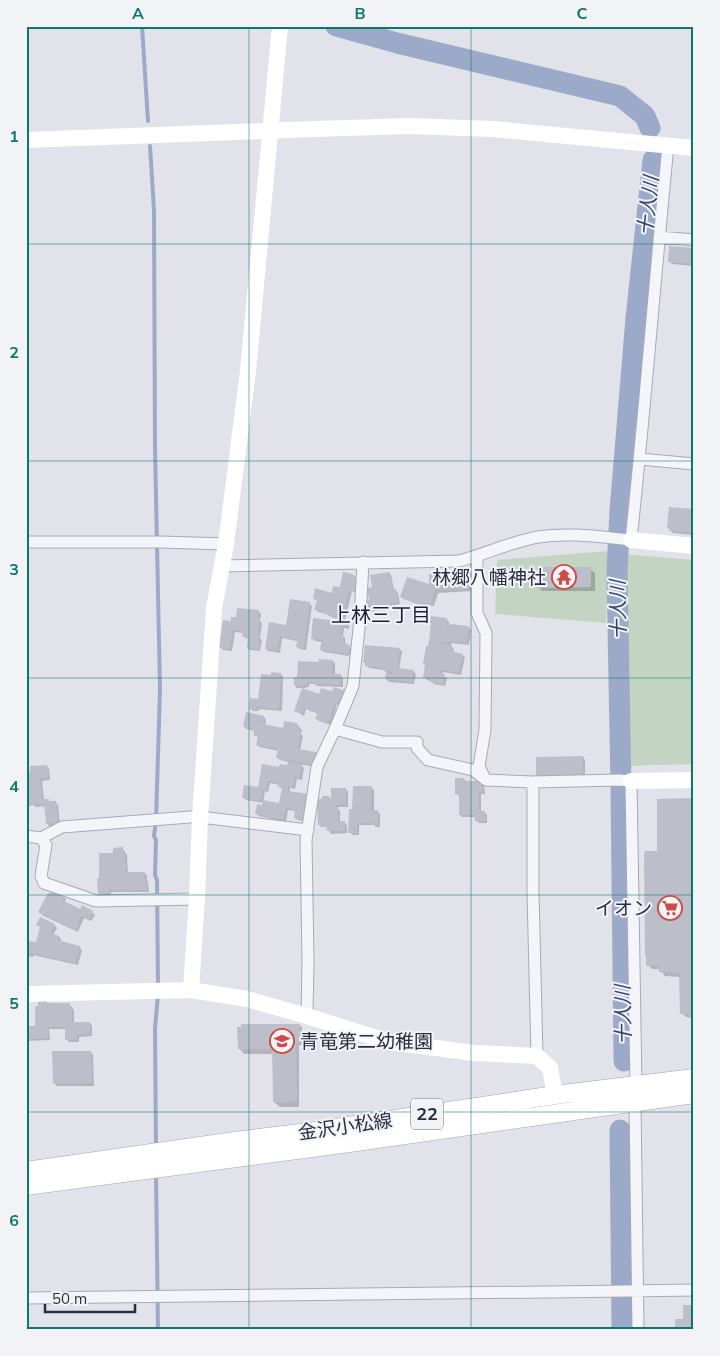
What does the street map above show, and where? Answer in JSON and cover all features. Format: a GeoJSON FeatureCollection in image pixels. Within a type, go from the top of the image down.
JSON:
{"type":"FeatureCollection","features":[{"type":"Feature","properties":{"kind":"main road","name":"金沢小松線"},"geometry":{"type":"LineString","coordinates":[[26,1171],[342,1144],[635,1094],[694,1078]]}},
{"type":"Feature","properties":{"kind":"main road","name":"金沢小松線"},"geometry":{"type":"LineString","coordinates":[[26,1186],[155,1161],[235,1141],[309,1132],[555,1095],[694,1094]]}},
{"type":"Feature","properties":{"kind":"street"},"geometry":{"type":"LineString","coordinates":[[191,990],[214,608],[226,544],[248,372],[280,26]]}},
{"type":"Feature","properties":{"kind":"street"},"geometry":{"type":"LineString","coordinates":[[26,140],[409,126],[493,129],[694,148]]}},
{"type":"Feature","properties":{"kind":"street"},"geometry":{"type":"LineString","coordinates":[[626,539],[640,459],[668,146]]}},
{"type":"Feature","properties":{"kind":"street"},"geometry":{"type":"LineString","coordinates":[[659,236],[694,240]]}},
{"type":"Feature","properties":{"kind":"street"},"geometry":{"type":"LineString","coordinates":[[640,459],[694,464]]}},
{"type":"Feature","properties":{"kind":"street"},"geometry":{"type":"LineString","coordinates":[[222,566],[459,561],[508,544],[538,537],[574,534],[694,546]]}},
{"type":"Feature","properties":{"kind":"street"},"geometry":{"type":"LineString","coordinates":[[26,542],[226,544]]}},
{"type":"Feature","properties":{"kind":"street"},"geometry":{"type":"LineString","coordinates":[[476,556],[478,613],[486,633],[485,730],[480,766],[486,780]]}},
{"type":"Feature","properties":{"kind":"street"},"geometry":{"type":"LineString","coordinates":[[307,1016],[306,840],[316,767],[353,686],[360,619],[363,562]]}},
{"type":"Feature","properties":{"kind":"street"},"geometry":{"type":"LineString","coordinates":[[335,729],[382,742],[417,742],[417,748],[428,760],[473,770],[486,780],[532,782],[694,780]]}},
{"type":"Feature","properties":{"kind":"street"},"geometry":{"type":"LineString","coordinates":[[627,781],[635,1094],[633,1291],[638,1330]]}},
{"type":"Feature","properties":{"kind":"street"},"geometry":{"type":"LineString","coordinates":[[532,782],[537,1056]]}},
{"type":"Feature","properties":{"kind":"street"},"geometry":{"type":"LineString","coordinates":[[26,836],[41,838],[62,827],[200,817],[308,830]]}},
{"type":"Feature","properties":{"kind":"street"},"geometry":{"type":"LineString","coordinates":[[41,838],[46,845],[41,876],[44,883],[96,901],[197,899]]}},
{"type":"Feature","properties":{"kind":"street"},"geometry":{"type":"LineString","coordinates":[[26,994],[191,990],[248,999],[389,1042],[475,1053],[537,1056],[550,1068],[555,1095]]}},
{"type":"Feature","properties":{"kind":"street"},"geometry":{"type":"LineString","coordinates":[[26,1298],[694,1290]]}},
{"type":"Feature","properties":{"kind":"green space"},"geometry":{"type":"Polygon","coordinates":[[[609,551],[606,623],[495,614],[497,560],[609,551]]]}},
{"type":"Feature","properties":{"kind":"green space"},"geometry":{"type":"Polygon","coordinates":[[[624,554],[694,560],[694,764],[626,766],[624,554]]]}},
{"type":"Feature","properties":{"kind":"building"},"geometry":{"type":"Polygon","coordinates":[[[669,246],[694,248],[694,264],[668,262],[669,246]]]}},
{"type":"Feature","properties":{"kind":"building"},"geometry":{"type":"Polygon","coordinates":[[[669,507],[694,509],[694,533],[669,531],[670,529],[667,528],[669,507]]]}},
{"type":"Feature","properties":{"kind":"building","name":"林郷八幡神社"},"geometry":{"type":"Polygon","coordinates":[[[537,567],[591,567],[591,587],[536,588],[537,567]]]}},
{"type":"Feature","properties":{"kind":"building"},"geometry":{"type":"Polygon","coordinates":[[[343,572],[353,574],[356,581],[355,591],[349,590],[343,618],[330,616],[322,613],[322,611],[314,610],[317,600],[313,599],[315,588],[332,593],[333,586],[340,587],[343,572]]]}},
{"type":"Feature","properties":{"kind":"building"},"geometry":{"type":"Polygon","coordinates":[[[389,572],[393,589],[396,589],[398,602],[389,604],[389,606],[367,610],[366,601],[369,600],[367,588],[372,587],[370,575],[389,572]]]}},
{"type":"Feature","properties":{"kind":"building"},"geometry":{"type":"Polygon","coordinates":[[[429,574],[456,576],[456,579],[469,578],[469,589],[435,590],[431,604],[418,604],[400,597],[407,577],[429,584],[429,574]]]}},
{"type":"Feature","properties":{"kind":"building"},"geometry":{"type":"Polygon","coordinates":[[[290,599],[310,602],[304,648],[296,647],[296,639],[280,637],[277,651],[265,649],[269,622],[286,625],[290,599]]]}},
{"type":"Feature","properties":{"kind":"building"},"geometry":{"type":"Polygon","coordinates":[[[237,608],[259,610],[258,636],[260,636],[258,650],[247,648],[248,637],[242,636],[243,631],[233,630],[230,649],[219,648],[223,620],[231,621],[231,617],[236,617],[237,608]]]}},
{"type":"Feature","properties":{"kind":"building"},"geometry":{"type":"Polygon","coordinates":[[[431,616],[447,618],[446,626],[450,626],[450,624],[469,626],[467,643],[429,641],[431,616]]]}},
{"type":"Feature","properties":{"kind":"building"},"geometry":{"type":"Polygon","coordinates":[[[313,618],[347,622],[347,627],[342,626],[341,634],[343,634],[343,643],[350,645],[347,654],[320,650],[323,640],[311,639],[313,618]]]}},
{"type":"Feature","properties":{"kind":"building"},"geometry":{"type":"Polygon","coordinates":[[[429,641],[452,645],[451,651],[463,654],[459,673],[441,670],[440,673],[445,674],[443,684],[430,682],[430,679],[423,678],[425,665],[423,664],[426,646],[428,646],[429,641]]]}},
{"type":"Feature","properties":{"kind":"building"},"geometry":{"type":"Polygon","coordinates":[[[365,645],[400,648],[397,668],[414,670],[412,682],[385,679],[386,673],[392,674],[392,672],[382,670],[383,668],[365,666],[365,663],[363,663],[365,645]]]}},
{"type":"Feature","properties":{"kind":"building"},"geometry":{"type":"Polygon","coordinates":[[[319,659],[333,660],[332,674],[341,674],[340,685],[307,682],[304,686],[294,686],[294,677],[297,677],[298,661],[319,662],[319,659]]]}},
{"type":"Feature","properties":{"kind":"building"},"geometry":{"type":"Polygon","coordinates":[[[271,672],[281,673],[279,709],[257,707],[257,710],[249,709],[250,698],[258,699],[261,674],[271,675],[271,672]]]}},
{"type":"Feature","properties":{"kind":"building"},"geometry":{"type":"Polygon","coordinates":[[[334,687],[348,690],[343,702],[339,700],[338,704],[335,703],[328,723],[315,719],[318,713],[304,708],[301,714],[294,711],[302,688],[319,694],[321,688],[332,691],[334,687]]]}},
{"type":"Feature","properties":{"kind":"building"},"geometry":{"type":"Polygon","coordinates":[[[246,712],[264,716],[263,724],[283,728],[284,721],[297,723],[301,733],[298,749],[316,752],[314,765],[276,758],[278,749],[256,745],[258,736],[254,736],[253,729],[243,727],[246,712]]]}},
{"type":"Feature","properties":{"kind":"building"},"geometry":{"type":"Polygon","coordinates":[[[583,756],[583,776],[536,776],[536,757],[583,756]]]}},
{"type":"Feature","properties":{"kind":"building"},"geometry":{"type":"Polygon","coordinates":[[[288,762],[302,764],[299,778],[295,777],[293,787],[288,786],[288,791],[309,794],[304,820],[294,818],[295,810],[286,808],[283,820],[255,814],[257,804],[262,805],[263,800],[279,803],[282,788],[278,787],[279,783],[268,781],[266,790],[263,789],[261,801],[242,798],[244,785],[258,787],[262,764],[279,767],[280,764],[287,765],[288,762]]]}},
{"type":"Feature","properties":{"kind":"building"},"geometry":{"type":"Polygon","coordinates":[[[47,765],[48,778],[40,778],[42,799],[56,801],[58,823],[46,824],[44,804],[26,804],[26,773],[30,772],[30,766],[47,765]]]}},
{"type":"Feature","properties":{"kind":"building"},"geometry":{"type":"Polygon","coordinates":[[[455,778],[464,778],[464,781],[482,781],[483,792],[479,792],[479,811],[485,811],[485,821],[475,821],[475,815],[459,815],[459,794],[455,794],[455,778]]]}},
{"type":"Feature","properties":{"kind":"building"},"geometry":{"type":"Polygon","coordinates":[[[353,786],[372,786],[371,810],[378,810],[378,825],[372,825],[373,823],[371,822],[357,823],[357,833],[348,833],[349,809],[352,809],[353,786]]]}},
{"type":"Feature","properties":{"kind":"building"},"geometry":{"type":"Polygon","coordinates":[[[331,788],[346,788],[346,805],[336,805],[338,807],[338,821],[345,821],[345,831],[327,831],[327,827],[320,827],[318,825],[317,799],[322,799],[322,796],[329,796],[329,799],[331,799],[331,788]]]}},
{"type":"Feature","properties":{"kind":"building","name":"イオン"},"geometry":{"type":"Polygon","coordinates":[[[694,798],[694,1015],[680,1014],[679,973],[659,972],[658,965],[646,966],[644,854],[645,851],[657,851],[657,799],[694,798]]]}},
{"type":"Feature","properties":{"kind":"building"},"geometry":{"type":"Polygon","coordinates":[[[123,847],[123,851],[125,851],[126,872],[145,872],[147,890],[124,891],[124,889],[121,889],[121,891],[109,890],[109,893],[98,894],[99,853],[113,853],[113,848],[123,847]]]}},
{"type":"Feature","properties":{"kind":"building"},"geometry":{"type":"Polygon","coordinates":[[[52,889],[64,896],[62,900],[80,909],[82,905],[93,911],[89,920],[81,916],[76,930],[38,912],[52,889]]]}},
{"type":"Feature","properties":{"kind":"building"},"geometry":{"type":"Polygon","coordinates":[[[40,917],[55,924],[51,933],[59,936],[58,940],[80,946],[75,963],[31,953],[31,955],[26,954],[26,941],[36,942],[40,927],[36,925],[40,917]]]}},
{"type":"Feature","properties":{"kind":"building"},"geometry":{"type":"Polygon","coordinates":[[[38,1001],[70,1003],[70,1006],[72,1006],[72,1022],[90,1022],[90,1034],[77,1035],[77,1040],[65,1040],[65,1027],[47,1027],[48,1038],[26,1039],[26,1026],[35,1026],[35,1006],[38,1006],[38,1001]]]}},
{"type":"Feature","properties":{"kind":"building"},"geometry":{"type":"Polygon","coordinates":[[[241,1024],[300,1024],[300,1043],[296,1043],[297,1100],[294,1100],[294,1102],[273,1102],[272,1049],[238,1049],[237,1027],[241,1027],[241,1024]]]}},
{"type":"Feature","properties":{"kind":"building"},"geometry":{"type":"Polygon","coordinates":[[[52,1051],[91,1051],[92,1083],[53,1084],[52,1051]]]}},
{"type":"Feature","properties":{"kind":"building"},"geometry":{"type":"Polygon","coordinates":[[[683,1305],[694,1305],[694,1330],[675,1330],[675,1319],[683,1319],[683,1305]]]}},
{"type":"Feature","properties":{"kind":"waterway"},"geometry":{"type":"LineString","coordinates":[[142,26],[148,121]]}},
{"type":"Feature","properties":{"kind":"waterway","name":"十人川"},"geometry":{"type":"LineString","coordinates":[[336,26],[397,43],[620,96],[645,116],[650,128]]}},
{"type":"Feature","properties":{"kind":"waterway"},"geometry":{"type":"LineString","coordinates":[[150,146],[154,210],[155,448],[160,689],[154,836],[156,840],[158,988]]}},
{"type":"Feature","properties":{"kind":"waterway","name":"十人川"},"geometry":{"type":"LineString","coordinates":[[624,1061],[617,572],[620,511],[636,318],[653,160]]}},
{"type":"Feature","properties":{"kind":"waterway"},"geometry":{"type":"LineString","coordinates":[[156,1148],[155,1028],[158,995]]}},
{"type":"Feature","properties":{"kind":"waterway","name":"十人川"},"geometry":{"type":"LineString","coordinates":[[620,1130],[622,1330]]}},
{"type":"Feature","properties":{"kind":"waterway"},"geometry":{"type":"LineString","coordinates":[[156,1175],[158,1330]]}},
{"type":"Feature","properties":{"kind":"place","name":"林郷八幡神社"},"geometry":{"type":"Point","coordinates":[564,577]}},
{"type":"Feature","properties":{"kind":"place","name":"イオン"},"geometry":{"type":"Point","coordinates":[670,908]}},
{"type":"Feature","properties":{"kind":"place","name":"青竜第二幼稚園"},"geometry":{"type":"Point","coordinates":[282,1041]}},
{"type":"Feature","properties":{"kind":"district","name":"上林三丁目"},"geometry":{"type":"Point","coordinates":[381,615]}}]}
